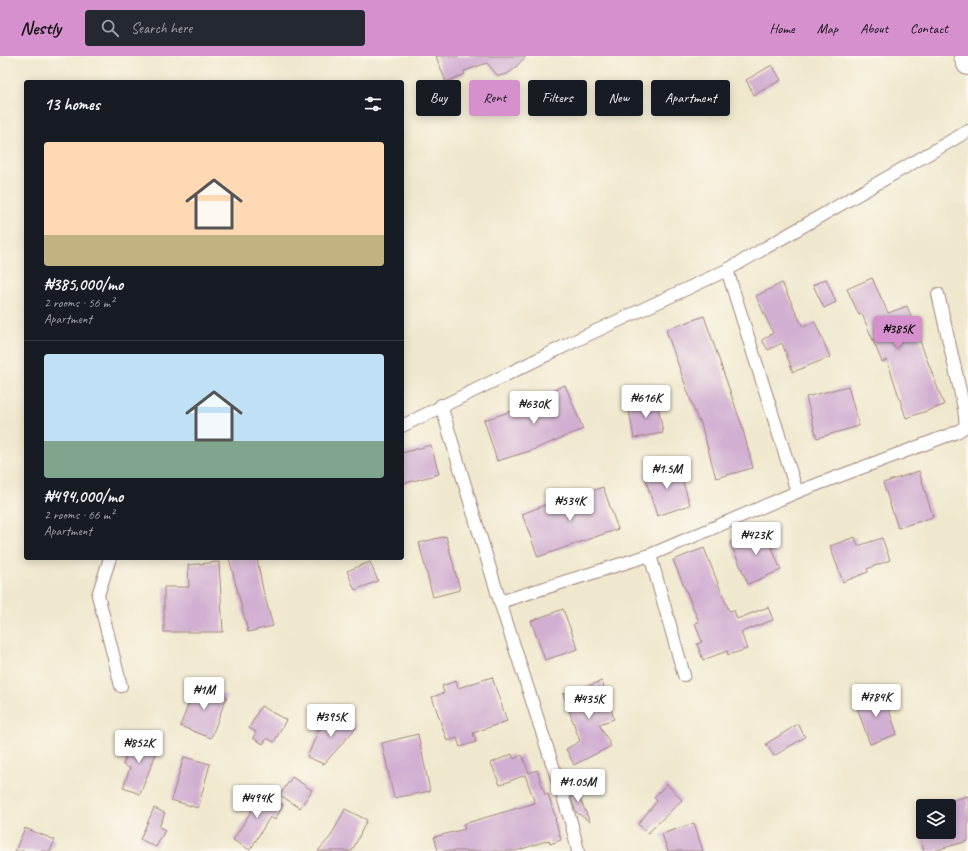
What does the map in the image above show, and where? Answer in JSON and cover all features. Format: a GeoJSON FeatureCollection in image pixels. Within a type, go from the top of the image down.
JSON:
{"type":"FeatureCollection","features":[{"type":"Feature","properties":{"kind":"highway"},"geometry":{"type":"LineString","coordinates":[[965,56],[968,64]]}},
{"type":"Feature","properties":{"kind":"street"},"geometry":{"type":"LineString","coordinates":[[404,425],[441,405],[727,270],[968,132]]}},
{"type":"Feature","properties":{"kind":"street"},"geometry":{"type":"LineString","coordinates":[[727,270],[797,492]]}},
{"type":"Feature","properties":{"kind":"street"},"geometry":{"type":"LineString","coordinates":[[500,602],[650,555],[797,492],[957,432],[966,426],[964,408],[938,294]]}},
{"type":"Feature","properties":{"kind":"street"},"geometry":{"type":"LineString","coordinates":[[441,405],[500,602],[571,822],[578,851]]}},
{"type":"Feature","properties":{"kind":"street"},"geometry":{"type":"LineString","coordinates":[[650,555],[684,675]]}},
{"type":"Feature","properties":{"kind":"street"},"geometry":{"type":"LineString","coordinates":[[109,560],[98,595],[121,686]]}},
{"type":"Feature","properties":{"kind":"building"},"geometry":{"type":"Polygon","coordinates":[[[436,56],[526,56],[513,70],[507,74],[498,76],[487,63],[464,71],[465,74],[451,80],[445,80],[436,56]]]}},
{"type":"Feature","properties":{"kind":"building"},"geometry":{"type":"Polygon","coordinates":[[[772,65],[781,80],[754,95],[746,80],[772,65]]]}},
{"type":"Feature","properties":{"kind":"building"},"geometry":{"type":"Polygon","coordinates":[[[872,278],[888,313],[907,306],[944,405],[906,418],[887,360],[882,362],[862,314],[859,315],[847,289],[872,278]]]}},
{"type":"Feature","properties":{"kind":"building"},"geometry":{"type":"Polygon","coordinates":[[[826,279],[836,302],[824,308],[813,285],[826,279]]]}},
{"type":"Feature","properties":{"kind":"building"},"geometry":{"type":"Polygon","coordinates":[[[782,283],[803,327],[815,322],[830,357],[793,372],[782,343],[768,350],[762,340],[773,333],[756,296],[782,283]]]}},
{"type":"Feature","properties":{"kind":"building"},"geometry":{"type":"Polygon","coordinates":[[[704,316],[742,426],[753,468],[716,478],[700,420],[698,421],[666,330],[704,316]]]}},
{"type":"Feature","properties":{"kind":"building"},"geometry":{"type":"Polygon","coordinates":[[[565,385],[583,429],[530,451],[497,461],[484,420],[534,404],[532,399],[565,385]]]}},
{"type":"Feature","properties":{"kind":"building"},"geometry":{"type":"Polygon","coordinates":[[[848,386],[859,426],[817,438],[806,397],[848,386]]]}},
{"type":"Feature","properties":{"kind":"building"},"geometry":{"type":"Polygon","coordinates":[[[657,400],[663,433],[634,438],[628,405],[657,400]]]}},
{"type":"Feature","properties":{"kind":"building"},"geometry":{"type":"Polygon","coordinates":[[[431,445],[439,474],[404,483],[404,452],[431,445]]]}},
{"type":"Feature","properties":{"kind":"building"},"geometry":{"type":"Polygon","coordinates":[[[677,463],[690,505],[657,516],[644,474],[677,463]]]}},
{"type":"Feature","properties":{"kind":"building"},"geometry":{"type":"Polygon","coordinates":[[[919,471],[933,517],[898,528],[883,483],[919,471]]]}},
{"type":"Feature","properties":{"kind":"building"},"geometry":{"type":"Polygon","coordinates":[[[603,487],[618,529],[538,557],[522,514],[553,502],[554,505],[603,487]]]}},
{"type":"Feature","properties":{"kind":"building"},"geometry":{"type":"Polygon","coordinates":[[[764,528],[781,570],[748,584],[730,542],[764,528]]]}},
{"type":"Feature","properties":{"kind":"building"},"geometry":{"type":"Polygon","coordinates":[[[446,536],[460,590],[433,597],[419,543],[446,536]]]}},
{"type":"Feature","properties":{"kind":"building"},"geometry":{"type":"Polygon","coordinates":[[[855,537],[858,546],[882,538],[890,560],[867,569],[868,572],[843,582],[830,546],[855,537]]]}},
{"type":"Feature","properties":{"kind":"building"},"geometry":{"type":"Polygon","coordinates":[[[704,548],[729,611],[734,610],[737,619],[768,607],[773,620],[741,632],[747,649],[728,655],[727,651],[703,660],[697,644],[702,642],[695,623],[699,622],[673,560],[704,548]]]}},
{"type":"Feature","properties":{"kind":"building"},"geometry":{"type":"Polygon","coordinates":[[[230,560],[257,560],[263,590],[273,626],[248,632],[230,560]]]}},
{"type":"Feature","properties":{"kind":"building"},"geometry":{"type":"Polygon","coordinates":[[[219,562],[223,632],[164,632],[164,587],[189,587],[188,565],[219,562]]]}},
{"type":"Feature","properties":{"kind":"building"},"geometry":{"type":"Polygon","coordinates":[[[370,562],[378,581],[355,590],[347,571],[370,562]]]}},
{"type":"Feature","properties":{"kind":"building"},"geometry":{"type":"Polygon","coordinates":[[[563,609],[578,649],[545,660],[531,621],[563,609]]]}},
{"type":"Feature","properties":{"kind":"building"},"geometry":{"type":"Polygon","coordinates":[[[492,677],[507,721],[473,733],[476,742],[460,747],[457,738],[447,741],[432,697],[444,693],[442,686],[456,681],[458,688],[492,677]]]}},
{"type":"Feature","properties":{"kind":"building"},"geometry":{"type":"Polygon","coordinates":[[[602,681],[614,719],[599,724],[611,746],[574,765],[566,749],[580,741],[563,694],[602,681]]]}},
{"type":"Feature","properties":{"kind":"building"},"geometry":{"type":"Polygon","coordinates":[[[196,685],[227,696],[211,738],[180,726],[196,685]]]}},
{"type":"Feature","properties":{"kind":"building"},"geometry":{"type":"Polygon","coordinates":[[[883,692],[897,734],[870,744],[855,702],[883,692]]]}},
{"type":"Feature","properties":{"kind":"building"},"geometry":{"type":"Polygon","coordinates":[[[261,706],[286,720],[274,742],[267,738],[263,744],[253,738],[256,732],[249,728],[261,706]]]}},
{"type":"Feature","properties":{"kind":"building"},"geometry":{"type":"Polygon","coordinates":[[[339,710],[355,725],[355,729],[324,764],[307,757],[317,734],[317,730],[320,730],[339,710]]]}},
{"type":"Feature","properties":{"kind":"building"},"geometry":{"type":"Polygon","coordinates":[[[798,724],[805,737],[774,756],[766,744],[798,724]]]}},
{"type":"Feature","properties":{"kind":"building"},"geometry":{"type":"Polygon","coordinates":[[[418,734],[430,791],[394,798],[382,743],[418,734]]]}},
{"type":"Feature","properties":{"kind":"building"},"geometry":{"type":"Polygon","coordinates":[[[133,737],[159,746],[140,794],[123,788],[130,768],[123,765],[133,737]]]}},
{"type":"Feature","properties":{"kind":"building"},"geometry":{"type":"Polygon","coordinates":[[[512,754],[514,759],[522,755],[529,773],[537,770],[545,795],[548,794],[561,840],[550,844],[549,840],[516,851],[438,851],[434,837],[465,829],[463,824],[535,803],[525,775],[500,785],[491,763],[512,754]]]}},
{"type":"Feature","properties":{"kind":"building"},"geometry":{"type":"Polygon","coordinates":[[[184,757],[210,764],[198,808],[171,800],[184,757]]]}},
{"type":"Feature","properties":{"kind":"building"},"geometry":{"type":"Polygon","coordinates":[[[292,777],[312,790],[300,808],[280,795],[292,777]]]}},
{"type":"Feature","properties":{"kind":"building"},"geometry":{"type":"Polygon","coordinates":[[[667,784],[682,800],[648,833],[638,824],[657,801],[654,797],[667,784]]]}},
{"type":"Feature","properties":{"kind":"building"},"geometry":{"type":"Polygon","coordinates":[[[574,785],[590,822],[576,812],[568,787],[574,785]]]}},
{"type":"Feature","properties":{"kind":"building"},"geometry":{"type":"Polygon","coordinates":[[[255,790],[283,805],[275,820],[270,817],[250,850],[233,840],[253,808],[247,805],[255,790]]]}},
{"type":"Feature","properties":{"kind":"building"},"geometry":{"type":"Polygon","coordinates":[[[968,796],[968,841],[933,851],[924,851],[920,839],[956,839],[956,799],[968,796]]]}},
{"type":"Feature","properties":{"kind":"building"},"geometry":{"type":"Polygon","coordinates":[[[154,808],[165,813],[159,827],[165,830],[156,847],[140,839],[154,808]]]}},
{"type":"Feature","properties":{"kind":"building"},"geometry":{"type":"Polygon","coordinates":[[[345,809],[367,820],[352,851],[318,851],[331,836],[345,809]]]}},
{"type":"Feature","properties":{"kind":"building"},"geometry":{"type":"Polygon","coordinates":[[[694,823],[703,851],[668,851],[662,834],[694,823]]]}},
{"type":"Feature","properties":{"kind":"building"},"geometry":{"type":"Polygon","coordinates":[[[25,828],[55,840],[50,851],[15,851],[25,828]]]}}]}
